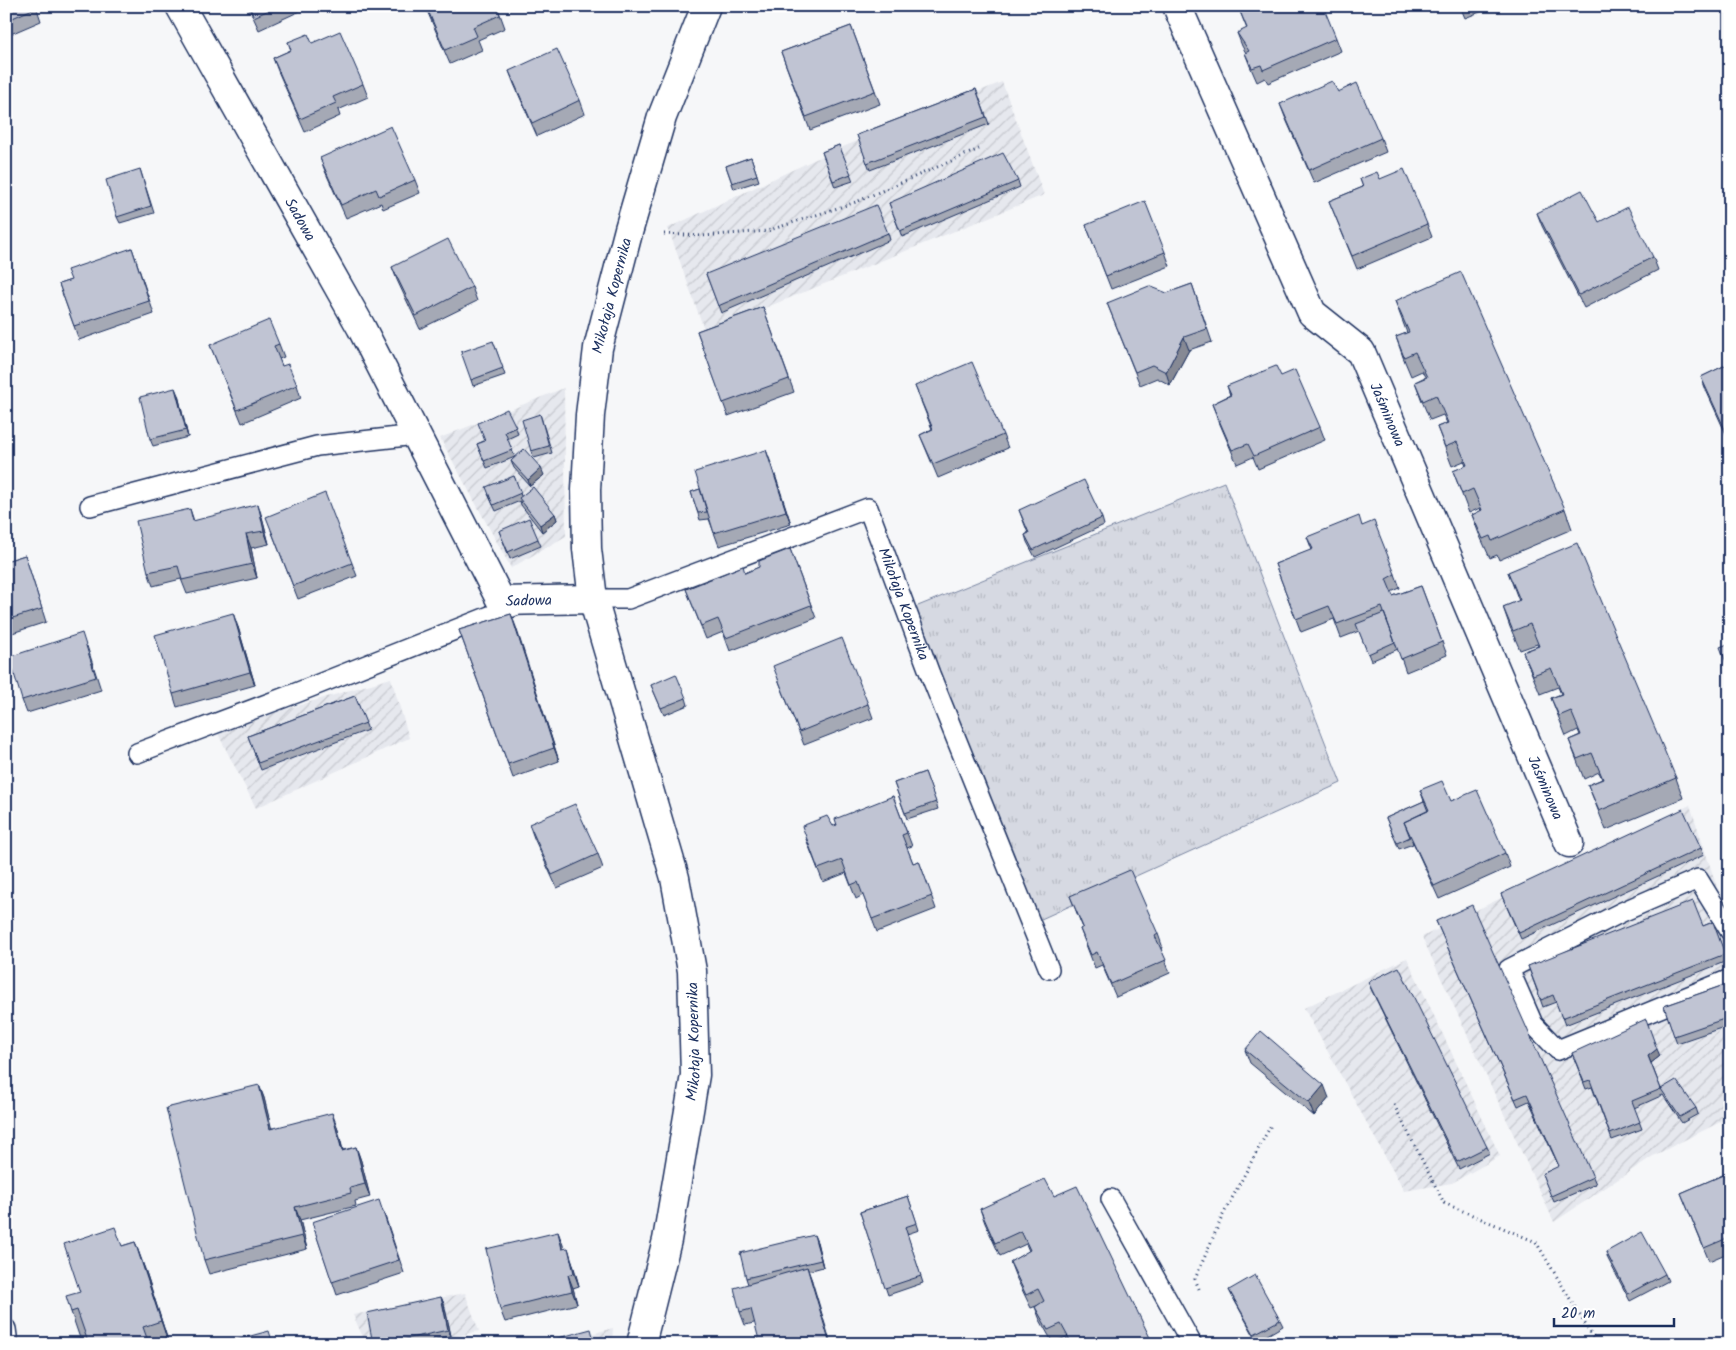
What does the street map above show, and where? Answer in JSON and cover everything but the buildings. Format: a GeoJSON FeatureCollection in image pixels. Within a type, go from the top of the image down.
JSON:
{"type":"FeatureCollection","features":[{"type":"Feature","properties":{"kind":"street","name":"Sadowa"},"geometry":{"type":"LineString","coordinates":[[180,6],[360,327],[501,601],[593,599]]}},
{"type":"Feature","properties":{"kind":"street","name":"Mikołaja Kopernika"},"geometry":{"type":"LineString","coordinates":[[641,1344],[667,1240],[695,1075],[692,971],[675,878],[593,599],[587,549],[586,490],[590,415],[598,348],[629,229],[662,117],[706,6]]}},
{"type":"Feature","properties":{"kind":"street","name":"Jaśminowa"},"geometry":{"type":"LineString","coordinates":[[1177,6],[1312,313],[1361,352],[1569,844]]}},
{"type":"Feature","properties":{"kind":"lane"},"geometry":{"type":"LineString","coordinates":[[90,506],[317,446],[416,435]]}},
{"type":"Feature","properties":{"kind":"lane","name":"Mikołaja Kopernika"},"geometry":{"type":"LineString","coordinates":[[593,599],[628,599],[868,508],[930,674],[1049,968]]}},
{"type":"Feature","properties":{"kind":"lane"},"geometry":{"type":"LineString","coordinates":[[137,753],[296,693],[528,600]]}},
{"type":"Feature","properties":{"kind":"lane"},"geometry":{"type":"LineString","coordinates":[[1730,931],[1698,879],[1622,912],[1509,968],[1532,1024],[1558,1050],[1730,979]]}},
{"type":"Feature","properties":{"kind":"lane"},"geometry":{"type":"LineString","coordinates":[[1111,1199],[1192,1344]]}},
{"type":"Feature","properties":{"kind":"lane"},"geometry":{"type":"LineString","coordinates":[[6,1329],[8,1344]]}},
{"type":"Feature","properties":{"kind":"path"},"geometry":{"type":"LineString","coordinates":[[629,229],[702,236],[768,231],[856,202],[979,149]]}},
{"type":"Feature","properties":{"kind":"path"},"geometry":{"type":"LineString","coordinates":[[1394,1105],[1444,1203],[1536,1242],[1597,1344]]}},
{"type":"Feature","properties":{"kind":"path"},"geometry":{"type":"LineString","coordinates":[[1202,1295],[1195,1279],[1222,1217],[1270,1125]]}},
{"type":"Feature","properties":{"kind":"shaded area"},"geometry":{"type":"Polygon","coordinates":[[[1002,82],[1044,195],[705,332],[668,228],[833,151],[1002,82]]]}},
{"type":"Feature","properties":{"kind":"shaded area"},"geometry":{"type":"Polygon","coordinates":[[[564,388],[566,536],[511,568],[440,438],[564,388]]]}},
{"type":"Feature","properties":{"kind":"shaded area"},"geometry":{"type":"Polygon","coordinates":[[[391,678],[409,738],[256,808],[216,730],[391,678]]]}},
{"type":"Feature","properties":{"kind":"shaded area"},"geometry":{"type":"Polygon","coordinates":[[[1690,805],[1730,927],[1730,1117],[1653,1156],[1554,1222],[1422,937],[1690,805]]]}},
{"type":"Feature","properties":{"kind":"shaded area"},"geometry":{"type":"Polygon","coordinates":[[[1407,958],[1500,1156],[1452,1183],[1404,1191],[1304,1008],[1407,958]]]}},
{"type":"Feature","properties":{"kind":"shaded area"},"geometry":{"type":"Polygon","coordinates":[[[465,1293],[479,1331],[423,1344],[366,1344],[353,1315],[465,1293]]]}},
{"type":"Feature","properties":{"kind":"shaded area"},"geometry":{"type":"Polygon","coordinates":[[[613,1328],[612,1344],[555,1344],[613,1328]]]}},
{"type":"Feature","properties":{"kind":"green space"},"geometry":{"type":"Polygon","coordinates":[[[1224,482],[1341,783],[1039,920],[913,608],[1224,482]]]}}]}
